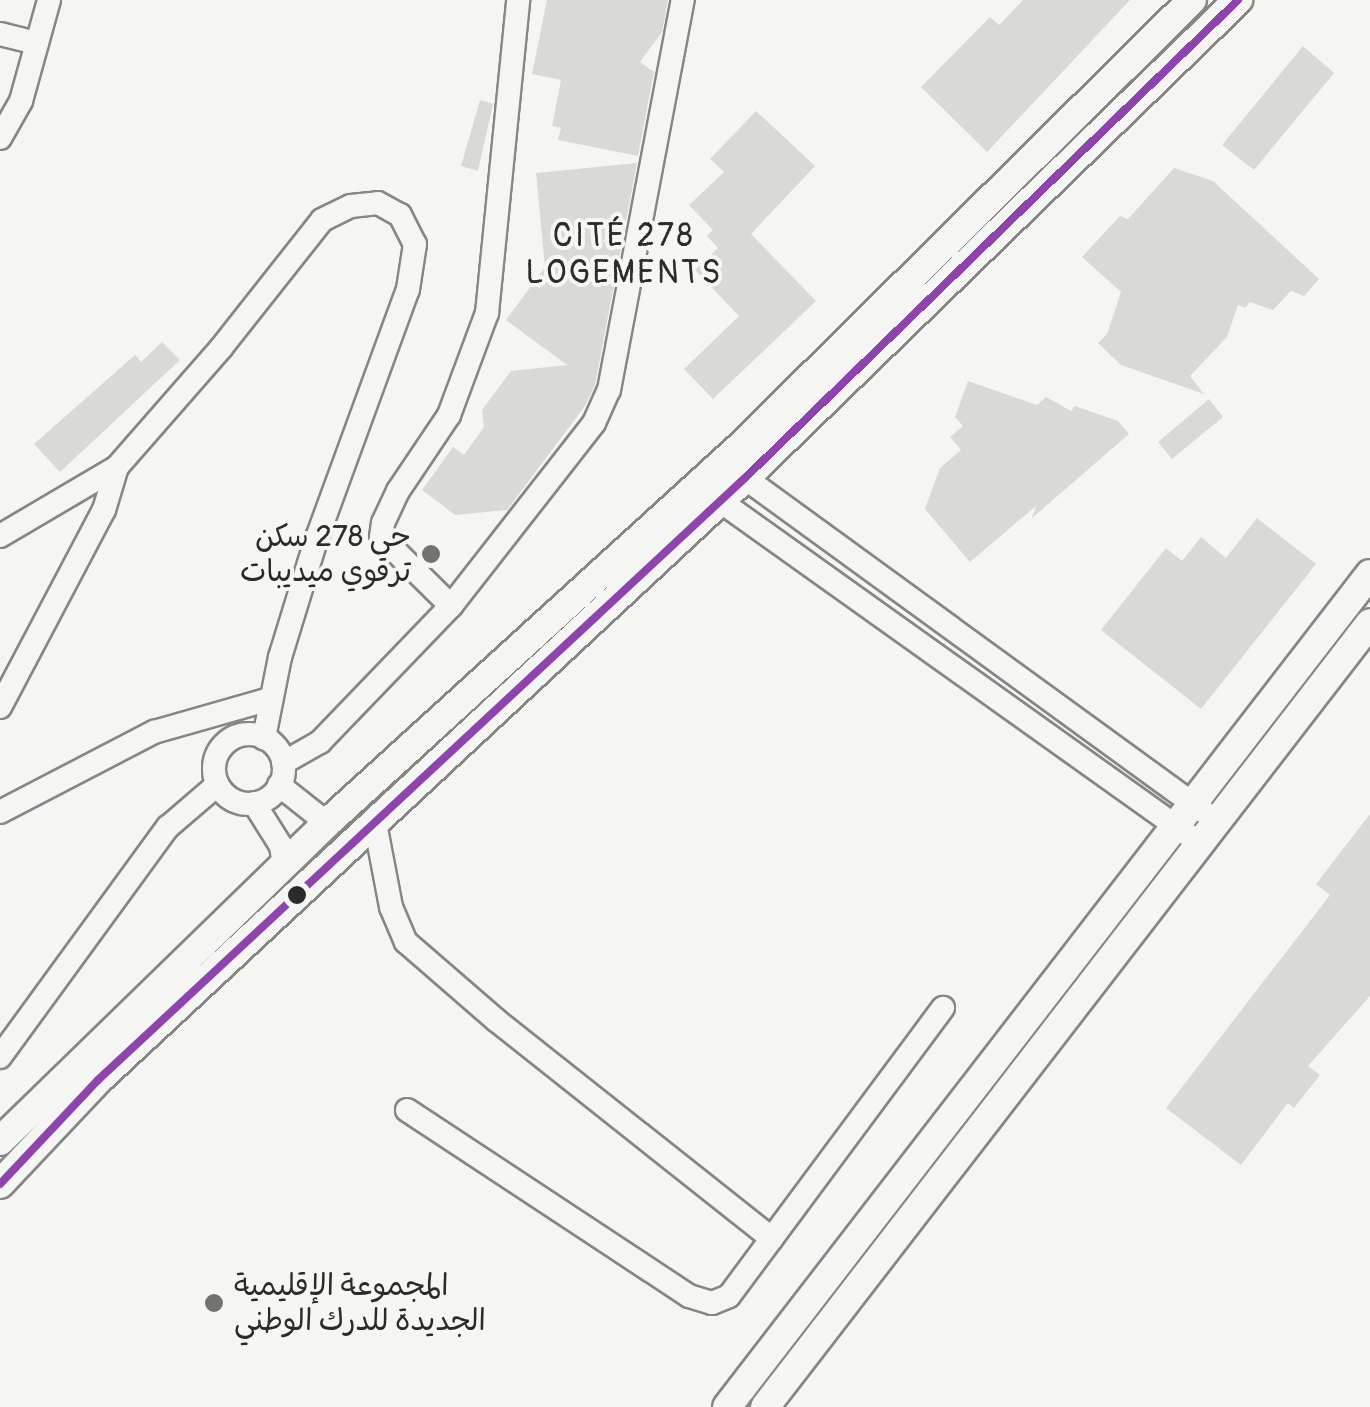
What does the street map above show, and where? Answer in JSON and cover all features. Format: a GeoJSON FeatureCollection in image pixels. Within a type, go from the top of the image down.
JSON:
{"type":"FeatureCollection","features":[{"type":"Feature","properties":{"kind":"main road"},"geometry":{"type":"LineString","coordinates":[[0,1141],[327,823],[742,446],[1192,0]]}},
{"type":"Feature","properties":{"kind":"main road"},"geometry":{"type":"LineString","coordinates":[[0,1184],[98,1080],[745,478],[1238,0]]}},
{"type":"Feature","properties":{"kind":"main road"},"geometry":{"type":"LineString","coordinates":[[771,1404],[1195,823],[1370,574]]}},
{"type":"Feature","properties":{"kind":"main road"},"geometry":{"type":"LineString","coordinates":[[727,1407],[837,1260],[1195,823],[1370,623]]}},
{"type":"Feature","properties":{"kind":"main road"},"geometry":{"type":"LineString","coordinates":[[837,1260],[862,1280]]}},
{"type":"Feature","properties":{"kind":"street"},"geometry":{"type":"LineString","coordinates":[[0,138],[20,101],[49,0]]}},
{"type":"Feature","properties":{"kind":"street"},"geometry":{"type":"LineString","coordinates":[[451,606],[381,538],[398,491],[450,415],[486,313],[518,0]]}},
{"type":"Feature","properties":{"kind":"street"},"geometry":{"type":"LineString","coordinates":[[254,804],[281,774],[320,742],[451,606],[594,423],[609,390],[683,0]]}},
{"type":"Feature","properties":{"kind":"street"},"geometry":{"type":"LineString","coordinates":[[0,34],[38,43]]}},
{"type":"Feature","properties":{"kind":"street"},"geometry":{"type":"LineString","coordinates":[[0,536],[117,467],[221,348],[322,220],[351,206],[378,203],[400,215],[414,244],[408,290],[317,536],[270,699],[264,738]]}},
{"type":"Feature","properties":{"kind":"street"},"geometry":{"type":"LineString","coordinates":[[0,706],[104,510],[117,467]]}},
{"type":"Feature","properties":{"kind":"street"},"geometry":{"type":"LineString","coordinates":[[745,478],[1016,678],[1195,823]]}},
{"type":"Feature","properties":{"kind":"street"},"geometry":{"type":"LineString","coordinates":[[720,501],[996,702],[1195,823]]}},
{"type":"Feature","properties":{"kind":"street"},"geometry":{"type":"LineString","coordinates":[[996,702],[1016,678]]}},
{"type":"Feature","properties":{"kind":"street"},"geometry":{"type":"LineString","coordinates":[[0,812],[154,732],[270,699]]}},
{"type":"Feature","properties":{"kind":"street"},"geometry":{"type":"LineString","coordinates":[[284,864],[281,846],[254,804],[233,800],[217,785],[214,764],[224,744],[243,735],[264,738],[280,753],[281,774],[327,823]]}},
{"type":"Feature","properties":{"kind":"street"},"geometry":{"type":"LineString","coordinates":[[0,1057],[168,826],[217,785]]}},
{"type":"Feature","properties":{"kind":"street"},"geometry":{"type":"LineString","coordinates":[[375,823],[390,907],[406,942],[496,1020],[772,1238]]}},
{"type":"Feature","properties":{"kind":"street"},"geometry":{"type":"LineString","coordinates":[[407,1110],[689,1296],[712,1303],[729,1296],[942,1008]]}},
{"type":"Feature","properties":{"kind":"building"},"geometry":{"type":"Polygon","coordinates":[[[547,0],[668,0],[662,32],[640,62],[654,72],[638,156],[558,140],[561,128],[552,126],[561,80],[532,74],[547,0]]]}},
{"type":"Feature","properties":{"kind":"building"},"geometry":{"type":"Polygon","coordinates":[[[1023,0],[1130,0],[987,152],[921,87],[990,17],[999,25],[1023,0]]]}},
{"type":"Feature","properties":{"kind":"building"},"geometry":{"type":"Polygon","coordinates":[[[1303,46],[1334,73],[1254,170],[1222,145],[1303,46]]]}},
{"type":"Feature","properties":{"kind":"building"},"geometry":{"type":"Polygon","coordinates":[[[480,100],[493,104],[478,171],[461,166],[480,100]]]}},
{"type":"Feature","properties":{"kind":"building"},"geometry":{"type":"Polygon","coordinates":[[[756,111],[815,166],[751,234],[816,301],[713,399],[684,369],[739,316],[695,270],[718,248],[707,236],[713,230],[689,205],[724,172],[710,159],[756,111]]]}},
{"type":"Feature","properties":{"kind":"building"},"geometry":{"type":"Polygon","coordinates":[[[637,163],[595,385],[585,406],[507,510],[455,515],[422,490],[453,447],[464,455],[484,427],[482,410],[511,371],[567,365],[506,320],[545,267],[536,173],[637,163]]]}},
{"type":"Feature","properties":{"kind":"building"},"geometry":{"type":"Polygon","coordinates":[[[1174,168],[1213,181],[1319,279],[1304,296],[1291,291],[1273,310],[1250,302],[1245,308],[1238,305],[1227,337],[1190,376],[1204,394],[1121,365],[1098,343],[1107,334],[1121,292],[1082,257],[1120,216],[1128,219],[1174,168]]]}},
{"type":"Feature","properties":{"kind":"building"},"geometry":{"type":"Polygon","coordinates":[[[162,342],[180,360],[60,472],[34,444],[135,355],[141,362],[162,342]]]}},
{"type":"Feature","properties":{"kind":"building"},"geometry":{"type":"Polygon","coordinates":[[[968,381],[1037,405],[1046,397],[1071,411],[1075,406],[1118,421],[1129,434],[1032,518],[1036,506],[970,562],[925,509],[940,468],[961,450],[950,437],[963,426],[955,417],[968,381]]]}},
{"type":"Feature","properties":{"kind":"building"},"geometry":{"type":"Polygon","coordinates":[[[1209,399],[1223,417],[1172,459],[1158,442],[1209,399]]]}},
{"type":"Feature","properties":{"kind":"building"},"geometry":{"type":"Polygon","coordinates":[[[1257,518],[1316,564],[1201,709],[1101,630],[1166,548],[1182,561],[1201,537],[1226,558],[1257,518]]]}},
{"type":"Feature","properties":{"kind":"building"},"geometry":{"type":"Polygon","coordinates":[[[1370,814],[1370,996],[1308,1066],[1320,1075],[1294,1108],[1288,1103],[1241,1165],[1166,1108],[1330,895],[1316,884],[1370,814]]]}},
{"type":"Feature","properties":{"kind":"transit line"},"geometry":{"type":"LineString","coordinates":[[0,1184],[98,1080],[745,478],[1238,0]]}},
{"type":"Feature","properties":{"kind":"place","name":"حي 278 سكن ترقوي ميديبات"},"geometry":{"type":"Point","coordinates":[431,554]}},
{"type":"Feature","properties":{"kind":"place","name":"المجموعة الإقليمية الجديدة للدرك الوطني"},"geometry":{"type":"Point","coordinates":[214,1303]}},
{"type":"Feature","properties":{"kind":"district","name":"CITÉ 278 LOGEMENTS"},"geometry":{"type":"Point","coordinates":[624,256]}}]}
